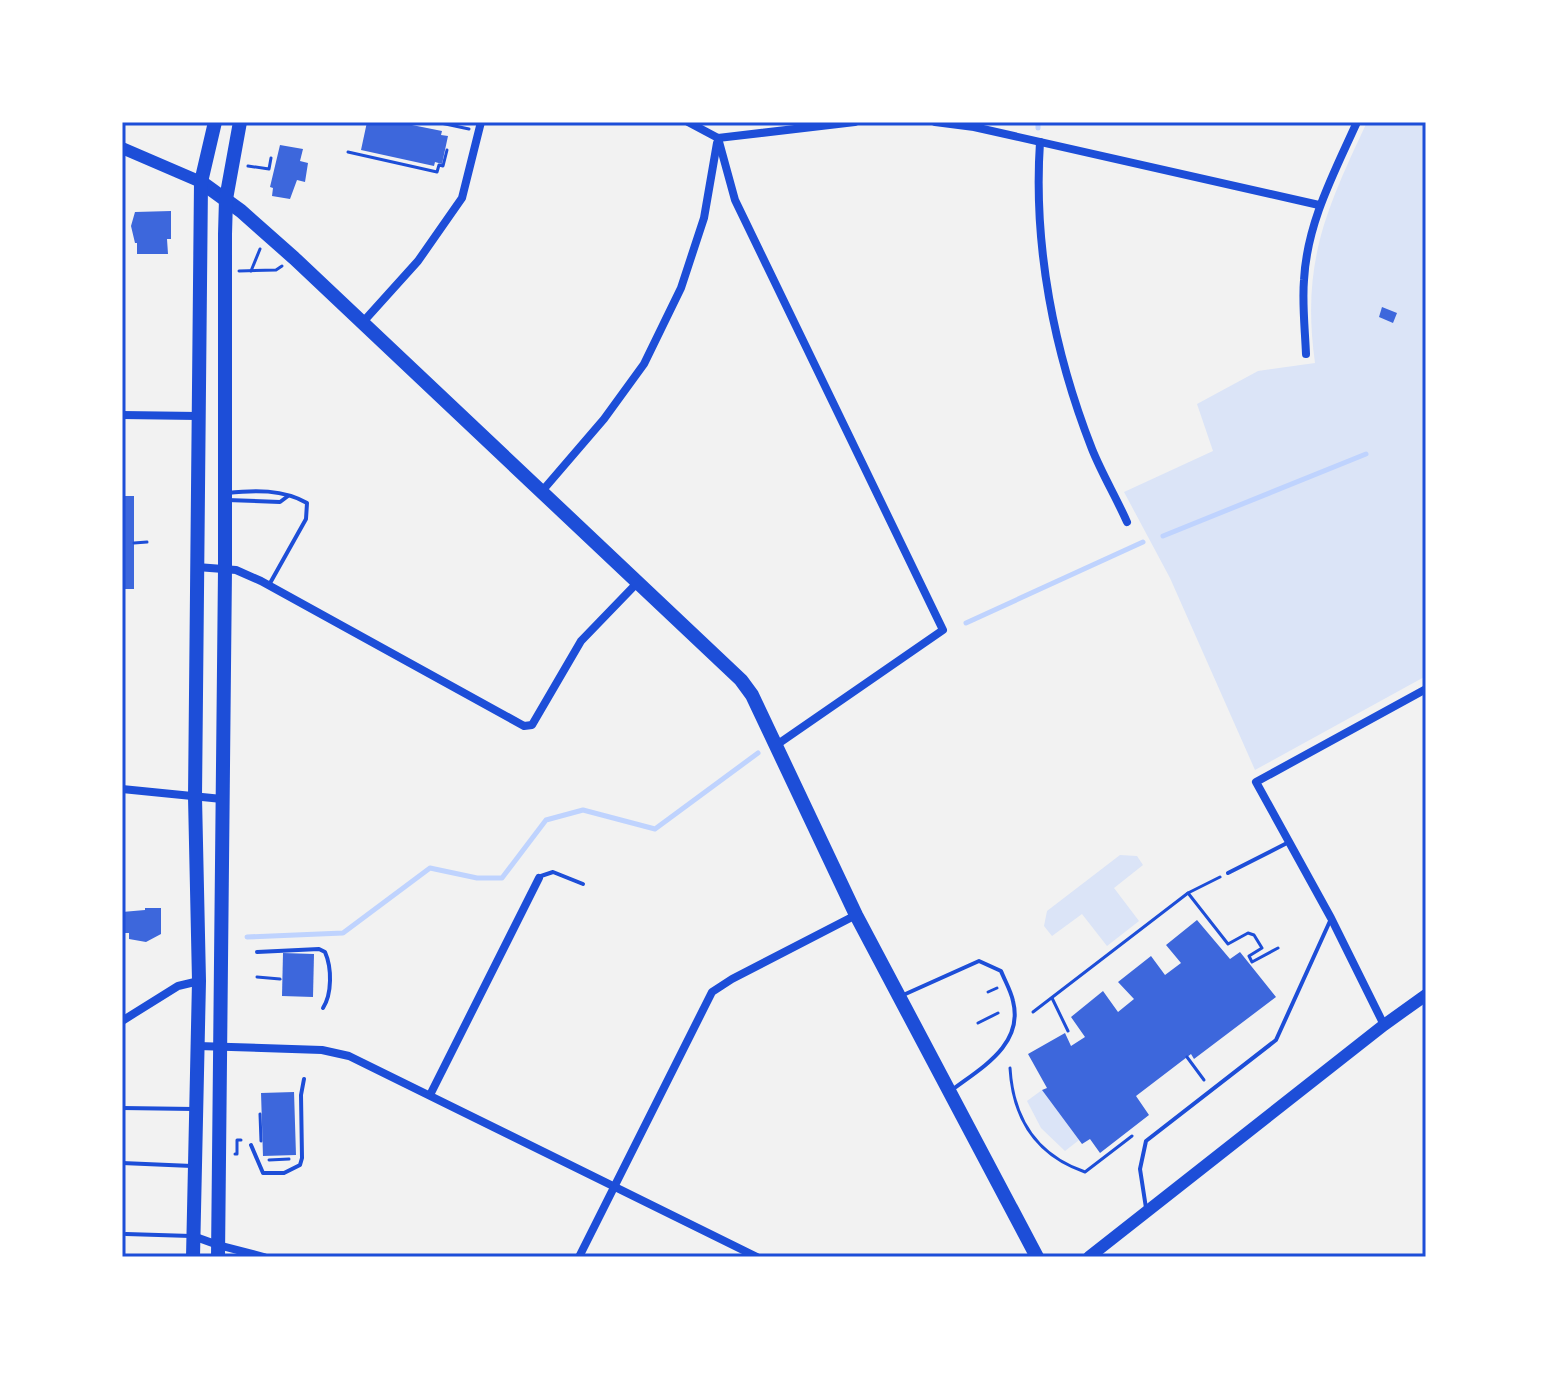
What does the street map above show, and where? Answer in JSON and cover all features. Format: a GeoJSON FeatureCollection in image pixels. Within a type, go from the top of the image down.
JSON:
{"type":"FeatureCollection","features":[{"type":"Feature","properties":{"kind":"main road"},"geometry":{"type":"LineString","coordinates":[[193,1257],[199,981],[195,797],[201,182],[215,122]]}},
{"type":"Feature","properties":{"kind":"main road"},"geometry":{"type":"LineString","coordinates":[[218,1251],[222,1048],[226,199],[240,122]]}},
{"type":"Feature","properties":{"kind":"main road"},"geometry":{"type":"LineString","coordinates":[[122,148],[201,182],[226,199],[543,490],[741,680],[752,695],[856,915],[1037,1257]]}},
{"type":"Feature","properties":{"kind":"main road"},"geometry":{"type":"LineString","coordinates":[[1089,1257],[1426,995]]}},
{"type":"Feature","properties":{"kind":"street"},"geometry":{"type":"LineString","coordinates":[[363,322],[418,261],[462,198],[481,122]]}},
{"type":"Feature","properties":{"kind":"street"},"geometry":{"type":"LineString","coordinates":[[688,122],[718,138],[855,122]]}},
{"type":"Feature","properties":{"kind":"street"},"geometry":{"type":"LineString","coordinates":[[935,122],[974,127],[1319,205]]}},
{"type":"Feature","properties":{"kind":"street"},"geometry":{"type":"LineString","coordinates":[[1306,354],[1304,281],[1319,205],[1357,122]]}},
{"type":"Feature","properties":{"kind":"street"},"geometry":{"type":"LineString","coordinates":[[543,490],[604,419],[644,364],[681,288],[704,218],[718,138]]}},
{"type":"Feature","properties":{"kind":"street"},"geometry":{"type":"LineString","coordinates":[[718,138],[735,200],[943,630],[775,746]]}},
{"type":"Feature","properties":{"kind":"street"},"geometry":{"type":"LineString","coordinates":[[1040,142],[1041,240],[1053,329],[1093,453],[1127,522]]}},
{"type":"Feature","properties":{"kind":"street"},"geometry":{"type":"LineString","coordinates":[[122,415],[198,416]]}},
{"type":"Feature","properties":{"kind":"street"},"geometry":{"type":"LineString","coordinates":[[197,567],[236,570],[269,586],[524,726],[532,725],[581,641],[638,582]]}},
{"type":"Feature","properties":{"kind":"street"},"geometry":{"type":"LineString","coordinates":[[1384,1025],[1331,918],[1256,782],[1426,689]]}},
{"type":"Feature","properties":{"kind":"street"},"geometry":{"type":"LineString","coordinates":[[122,789],[222,799]]}},
{"type":"Feature","properties":{"kind":"street"},"geometry":{"type":"LineString","coordinates":[[430,1095],[539,878]]}},
{"type":"Feature","properties":{"kind":"street"},"geometry":{"type":"LineString","coordinates":[[579,1257],[712,992],[856,915]]}},
{"type":"Feature","properties":{"kind":"street"},"geometry":{"type":"LineString","coordinates":[[122,1021],[178,986],[199,981]]}},
{"type":"Feature","properties":{"kind":"street"},"geometry":{"type":"LineString","coordinates":[[198,1046],[337,1052],[757,1257]]}},
{"type":"Feature","properties":{"kind":"street"},"geometry":{"type":"LineString","coordinates":[[193,1236],[218,1251],[264,1257]]}},
{"type":"Feature","properties":{"kind":"lane"},"geometry":{"type":"LineString","coordinates":[[224,497],[278,492],[296,496],[307,503],[306,519],[269,586]]}},
{"type":"Feature","properties":{"kind":"lane"},"geometry":{"type":"LineString","coordinates":[[224,497],[280,502],[288,496]]}},
{"type":"Feature","properties":{"kind":"lane"},"geometry":{"type":"LineString","coordinates":[[1228,873],[1289,842]]}},
{"type":"Feature","properties":{"kind":"lane"},"geometry":{"type":"LineString","coordinates":[[539,878],[553,872],[583,884]]}},
{"type":"Feature","properties":{"kind":"lane"},"geometry":{"type":"LineString","coordinates":[[1147,1210],[1140,1169],[1146,1141],[1276,1040],[1331,918]]}},
{"type":"Feature","properties":{"kind":"lane"},"geometry":{"type":"LineString","coordinates":[[257,952],[319,949],[325,952],[329,970],[328,999],[323,1008]]}},
{"type":"Feature","properties":{"kind":"lane"},"geometry":{"type":"LineString","coordinates":[[901,996],[979,961],[1001,971],[1013,1000],[1016,1026],[996,1057],[950,1091]]}},
{"type":"Feature","properties":{"kind":"lane"},"geometry":{"type":"LineString","coordinates":[[251,1145],[263,1173],[284,1173],[300,1165],[304,1079]]}},
{"type":"Feature","properties":{"kind":"lane"},"geometry":{"type":"LineString","coordinates":[[122,1108],[196,1109]]}},
{"type":"Feature","properties":{"kind":"lane"},"geometry":{"type":"LineString","coordinates":[[122,1163],[195,1166]]}},
{"type":"Feature","properties":{"kind":"lane"},"geometry":{"type":"LineString","coordinates":[[126,1234],[193,1236]]}},
{"type":"Feature","properties":{"kind":"path"},"geometry":{"type":"LineString","coordinates":[[436,122],[469,129]]}},
{"type":"Feature","properties":{"kind":"path"},"geometry":{"type":"LineString","coordinates":[[348,152],[437,172],[439,165],[443,166],[445,150]]}},
{"type":"Feature","properties":{"kind":"path"},"geometry":{"type":"LineString","coordinates":[[251,167],[269,169],[271,158]]}},
{"type":"Feature","properties":{"kind":"path"},"geometry":{"type":"LineString","coordinates":[[251,271],[261,246]]}},
{"type":"Feature","properties":{"kind":"path"},"geometry":{"type":"LineString","coordinates":[[239,271],[276,270],[282,266]]}},
{"type":"Feature","properties":{"kind":"path"},"geometry":{"type":"LineString","coordinates":[[134,543],[147,542]]}},
{"type":"Feature","properties":{"kind":"path"},"geometry":{"type":"LineString","coordinates":[[1033,1012],[1188,893],[1228,873]]}},
{"type":"Feature","properties":{"kind":"path"},"geometry":{"type":"LineString","coordinates":[[1188,893],[1228,944],[1248,933],[1254,935],[1262,948],[1249,956],[1252,962],[1278,948]]}},
{"type":"Feature","properties":{"kind":"path"},"geometry":{"type":"LineString","coordinates":[[1217,944],[1224,939]]}},
{"type":"Feature","properties":{"kind":"path"},"geometry":{"type":"LineString","coordinates":[[257,977],[280,979]]}},
{"type":"Feature","properties":{"kind":"path"},"geometry":{"type":"LineString","coordinates":[[988,992],[997,988]]}},
{"type":"Feature","properties":{"kind":"path"},"geometry":{"type":"LineString","coordinates":[[1052,998],[1068,1031]]}},
{"type":"Feature","properties":{"kind":"path"},"geometry":{"type":"LineString","coordinates":[[978,1023],[998,1013]]}},
{"type":"Feature","properties":{"kind":"path"},"geometry":{"type":"LineString","coordinates":[[1187,1057],[1204,1080]]}},
{"type":"Feature","properties":{"kind":"path"},"geometry":{"type":"LineString","coordinates":[[1010,1068],[1012,1094],[1027,1128],[1044,1150],[1068,1166],[1085,1172],[1132,1136]]}},
{"type":"Feature","properties":{"kind":"path"},"geometry":{"type":"LineString","coordinates":[[260,1114],[261,1141]]}},
{"type":"Feature","properties":{"kind":"path"},"geometry":{"type":"LineString","coordinates":[[232,1154],[237,1154],[237,1140],[241,1140]]}},
{"type":"Feature","properties":{"kind":"path"},"geometry":{"type":"LineString","coordinates":[[265,1160],[288,1159],[292,1162]]}},
{"type":"Feature","properties":{"kind":"shaded area"},"geometry":{"type":"Polygon","coordinates":[[[1367,122],[1426,122],[1426,676],[1255,770],[1170,578],[1124,492],[1213,451],[1197,404],[1258,371],[1315,363],[1311,296],[1320,238],[1367,122]]]}},
{"type":"Feature","properties":{"kind":"shaded area"},"geometry":{"type":"Polygon","coordinates":[[[1120,855],[1137,856],[1143,865],[1114,888],[1139,921],[1107,946],[1082,914],[1052,936],[1044,926],[1047,911],[1120,855]]]}},
{"type":"Feature","properties":{"kind":"shaded area"},"geometry":{"type":"Polygon","coordinates":[[[1042,1090],[1079,1140],[1065,1151],[1041,1128],[1027,1101],[1042,1090]]]}},
{"type":"Feature","properties":{"kind":"building"},"geometry":{"type":"Polygon","coordinates":[[[367,122],[397,122],[442,131],[441,135],[448,136],[442,164],[435,162],[434,166],[361,150],[367,122]]]}},
{"type":"Feature","properties":{"kind":"building"},"geometry":{"type":"Polygon","coordinates":[[[280,145],[303,149],[300,161],[308,163],[305,182],[297,180],[290,199],[272,196],[273,188],[270,187],[280,145]]]}},
{"type":"Feature","properties":{"kind":"building"},"geometry":{"type":"Polygon","coordinates":[[[171,211],[168,254],[137,254],[131,226],[135,212],[171,211]]]}},
{"type":"Feature","properties":{"kind":"building"},"geometry":{"type":"Polygon","coordinates":[[[1382,307],[1397,313],[1393,323],[1379,317],[1382,307]]]}},
{"type":"Feature","properties":{"kind":"building"},"geometry":{"type":"Polygon","coordinates":[[[122,496],[134,496],[134,589],[122,589],[122,496]]]}},
{"type":"Feature","properties":{"kind":"building"},"geometry":{"type":"Polygon","coordinates":[[[161,908],[161,934],[146,942],[129,939],[129,933],[122,933],[122,912],[161,908]]]}},
{"type":"Feature","properties":{"kind":"building"},"geometry":{"type":"Polygon","coordinates":[[[1197,920],[1230,959],[1240,952],[1276,997],[1194,1059],[1191,1054],[1136,1096],[1149,1115],[1100,1153],[1090,1139],[1082,1144],[1042,1090],[1047,1088],[1028,1054],[1065,1033],[1071,1046],[1085,1037],[1071,1017],[1103,991],[1118,1012],[1134,999],[1118,982],[1151,956],[1165,975],[1181,963],[1166,945],[1197,920]]]}},
{"type":"Feature","properties":{"kind":"building"},"geometry":{"type":"Polygon","coordinates":[[[283,953],[314,954],[313,997],[282,996],[283,953]]]}},
{"type":"Feature","properties":{"kind":"building"},"geometry":{"type":"Polygon","coordinates":[[[294,1092],[296,1155],[263,1156],[261,1093],[294,1092]]]}},
{"type":"Feature","properties":{"kind":"waterway"},"geometry":{"type":"LineString","coordinates":[[1038,122],[1038,128]]}},
{"type":"Feature","properties":{"kind":"waterway"},"geometry":{"type":"LineString","coordinates":[[1163,536],[1366,454]]}},
{"type":"Feature","properties":{"kind":"waterway"},"geometry":{"type":"LineString","coordinates":[[966,623],[1143,542]]}},
{"type":"Feature","properties":{"kind":"waterway"},"geometry":{"type":"LineString","coordinates":[[247,937],[343,933],[430,868],[477,878],[502,878],[546,820],[583,810],[655,829],[758,753]]}}]}
